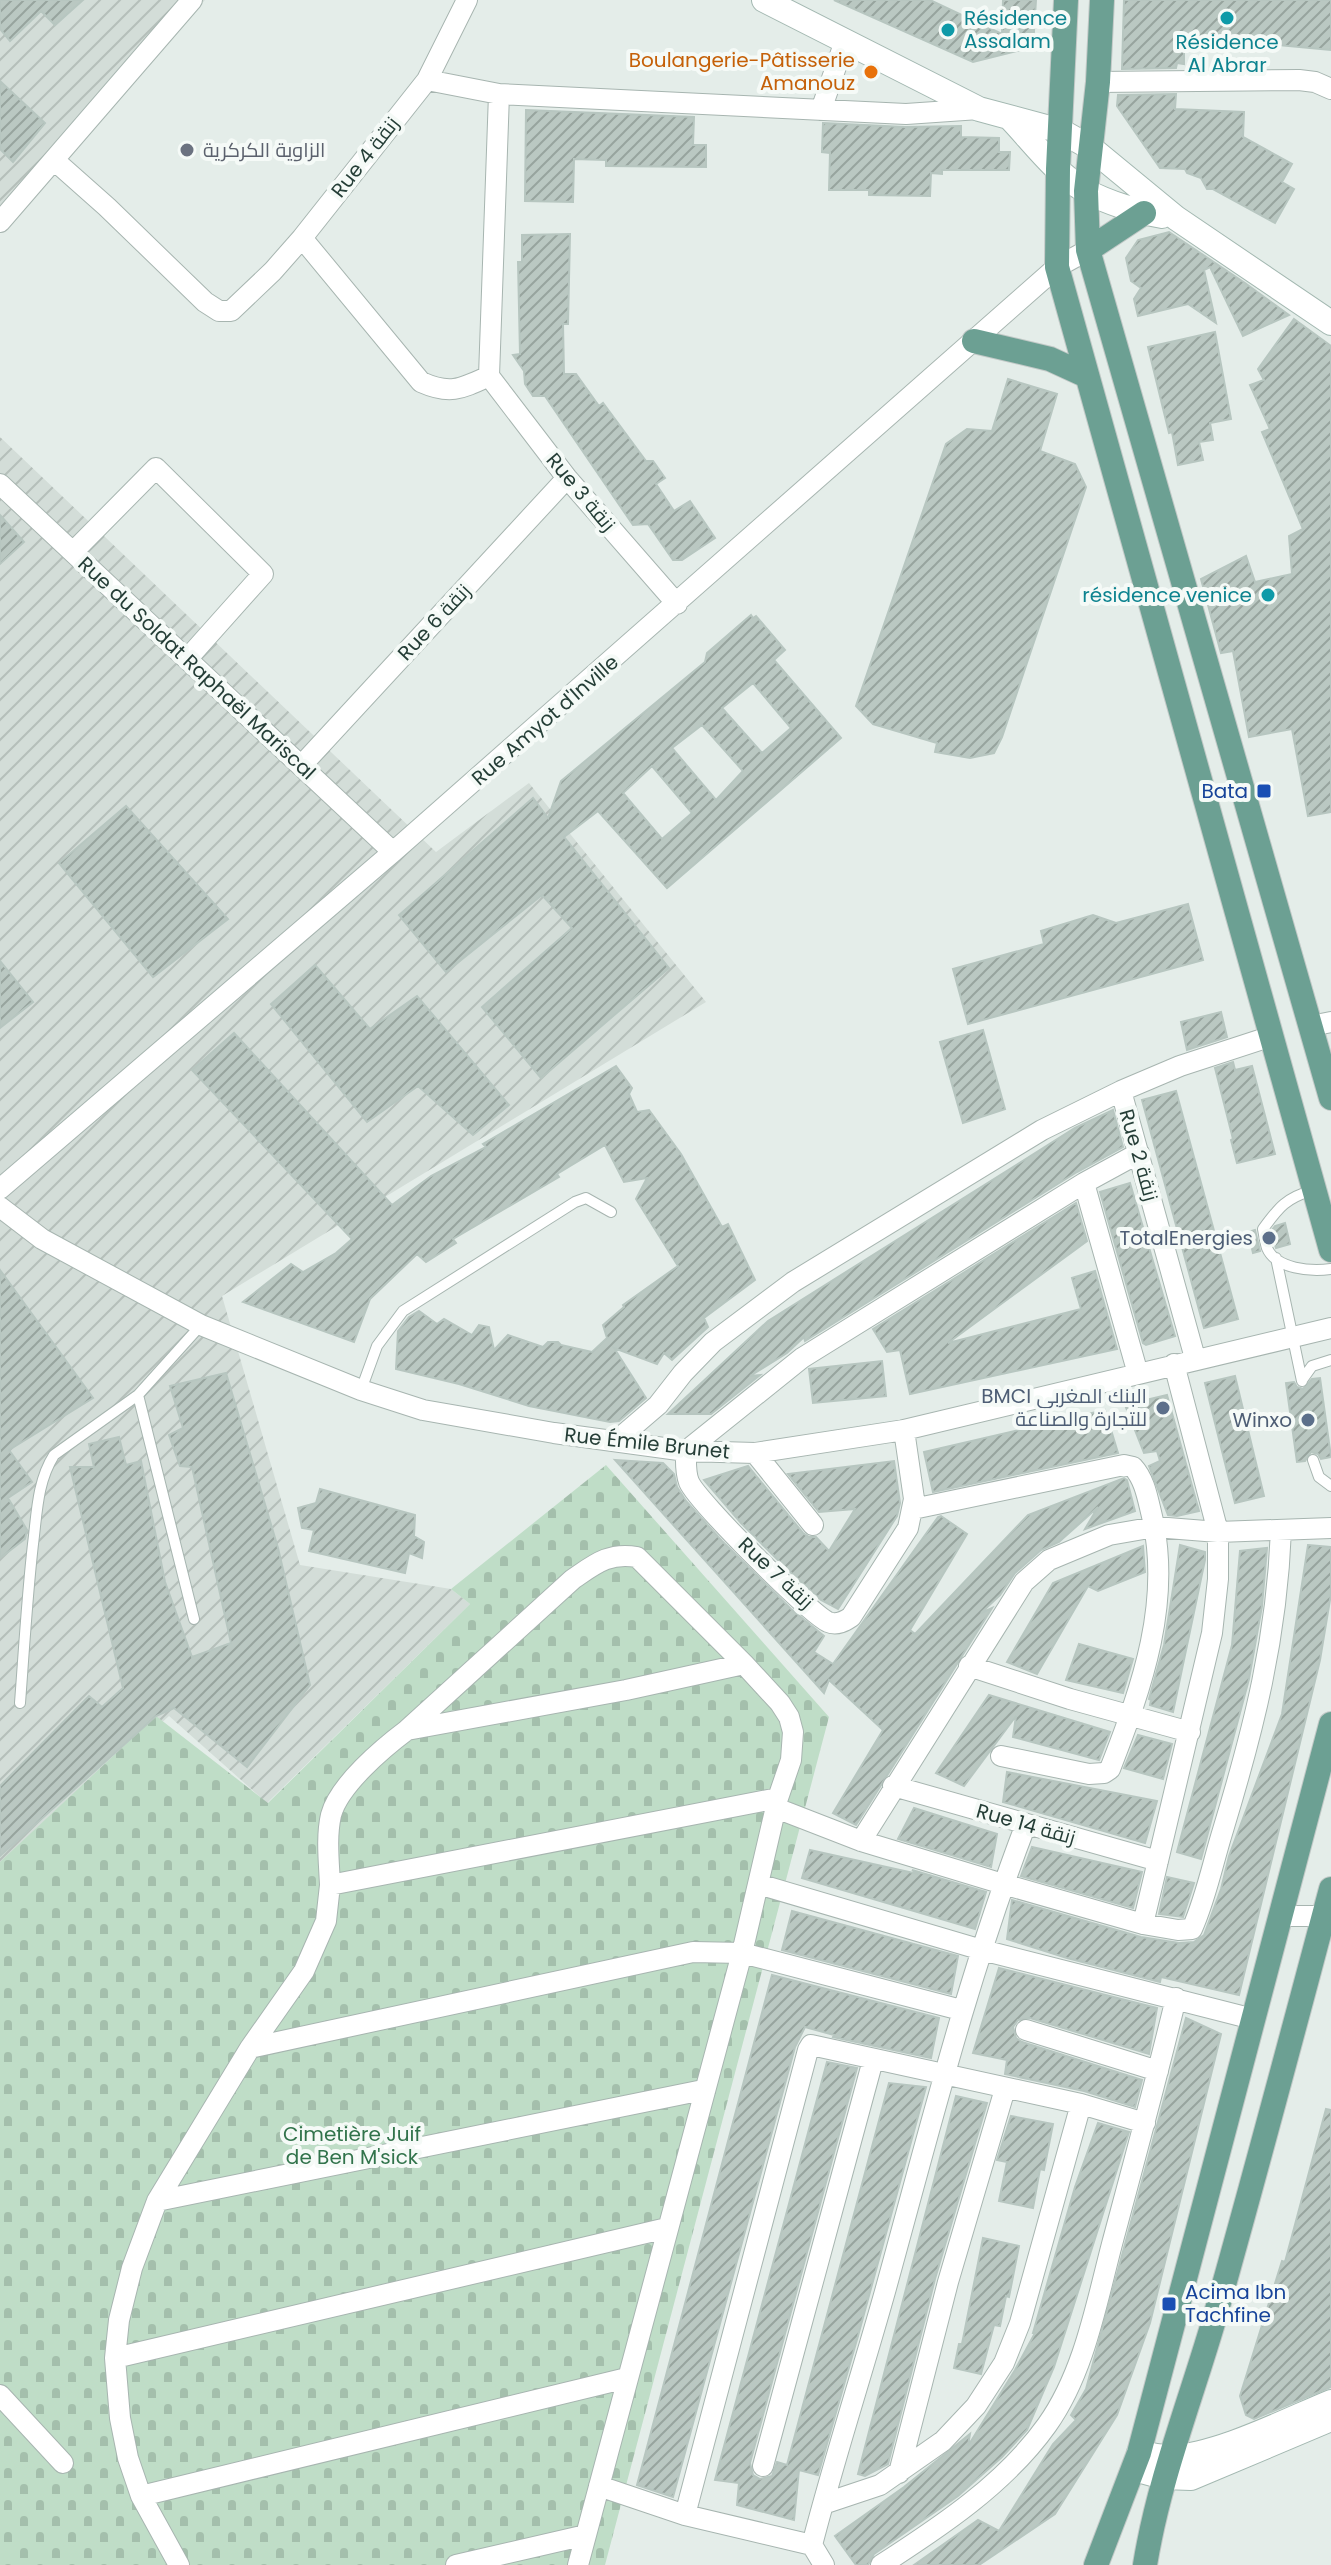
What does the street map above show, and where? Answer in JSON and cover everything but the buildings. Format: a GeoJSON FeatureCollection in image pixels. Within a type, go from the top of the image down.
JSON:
{"type":"FeatureCollection","features":[{"type":"Feature","properties":{"kind":"main road"},"geometry":{"type":"LineString","coordinates":[[1066,0],[1057,267],[1331,1250]]}},
{"type":"Feature","properties":{"kind":"main road"},"geometry":{"type":"LineString","coordinates":[[1102,0],[1098,82],[1086,191],[1088,250],[1321,1024],[1331,1098]]}},
{"type":"Feature","properties":{"kind":"main road"},"geometry":{"type":"LineString","coordinates":[[1088,250],[1144,213]]}},
{"type":"Feature","properties":{"kind":"main road"},"geometry":{"type":"LineString","coordinates":[[974,341],[1040,356],[1087,376]]}},
{"type":"Feature","properties":{"kind":"main road"},"geometry":{"type":"LineString","coordinates":[[1096,2565],[1136,2461],[1331,1724]]}},
{"type":"Feature","properties":{"kind":"main road"},"geometry":{"type":"LineString","coordinates":[[1145,2565],[1166,2468],[1186,2414],[1216,2312],[1327,1916],[1331,1889]]}},
{"type":"Feature","properties":{"kind":"street"},"geometry":{"type":"LineString","coordinates":[[0,222],[192,0]]}},
{"type":"Feature","properties":{"kind":"street","name":"Rue 4 زنقة"},"geometry":{"type":"LineString","coordinates":[[54,160],[205,302],[219,311],[231,311],[302,238],[427,80],[467,0]]}},
{"type":"Feature","properties":{"kind":"street"},"geometry":{"type":"LineString","coordinates":[[764,0],[979,109],[1061,131],[1091,148],[1176,218],[1331,323]]}},
{"type":"Feature","properties":{"kind":"street"},"geometry":{"type":"LineString","coordinates":[[821,110],[845,41]]}},
{"type":"Feature","properties":{"kind":"street"},"geometry":{"type":"LineString","coordinates":[[427,80],[499,94],[906,114],[979,109]]}},
{"type":"Feature","properties":{"kind":"street"},"geometry":{"type":"LineString","coordinates":[[1098,82],[1299,80],[1315,82],[1331,89]]}},
{"type":"Feature","properties":{"kind":"street"},"geometry":{"type":"LineString","coordinates":[[302,238],[421,382],[447,391],[489,376],[499,94]]}},
{"type":"Feature","properties":{"kind":"street"},"geometry":{"type":"LineString","coordinates":[[1010,118],[1058,169],[1086,191],[1144,213],[1176,218]]}},
{"type":"Feature","properties":{"kind":"street","name":"Rue Amyot d'Inville"},"geometry":{"type":"LineString","coordinates":[[0,1189],[393,852],[1057,267],[1088,250]]}},
{"type":"Feature","properties":{"kind":"street","name":"Rue 3 زنقة"},"geometry":{"type":"LineString","coordinates":[[489,376],[567,478],[677,604]]}},
{"type":"Feature","properties":{"kind":"street"},"geometry":{"type":"LineString","coordinates":[[73,552],[156,468],[263,574],[188,658]]}},
{"type":"Feature","properties":{"kind":"street","name":"Rue 6 زنقة"},"geometry":{"type":"LineString","coordinates":[[301,766],[567,478]]}},
{"type":"Feature","properties":{"kind":"street","name":"Rue du Soldat Raphaël Mariscal"},"geometry":{"type":"LineString","coordinates":[[0,484],[393,852]]}},
{"type":"Feature","properties":{"kind":"street"},"geometry":{"type":"LineString","coordinates":[[616,1441],[658,1405],[713,1342],[793,1282],[1042,1130],[1180,1066],[1272,1036]]}},
{"type":"Feature","properties":{"kind":"street","name":"Rue 2 زنقة"},"geometry":{"type":"LineString","coordinates":[[1121,1091],[1195,1358]]}},
{"type":"Feature","properties":{"kind":"street"},"geometry":{"type":"LineString","coordinates":[[686,1451],[802,1358],[1084,1183],[1139,1153]]}},
{"type":"Feature","properties":{"kind":"street"},"geometry":{"type":"LineString","coordinates":[[1084,1183],[1138,1374]]}},
{"type":"Feature","properties":{"kind":"street","name":"Rue Émile Brunet"},"geometry":{"type":"LineString","coordinates":[[0,1207],[42,1239],[201,1325],[361,1390],[423,1410],[525,1429],[686,1451],[755,1453],[904,1430],[1195,1358],[1331,1328]]}},
{"type":"Feature","properties":{"kind":"street"},"geometry":{"type":"LineString","coordinates":[[1143,1924],[1212,1633],[1218,1579],[1218,1532],[1174,1364]]}},
{"type":"Feature","properties":{"kind":"street"},"geometry":{"type":"LineString","coordinates":[[904,1430],[913,1509],[1124,1465],[1133,1467],[1139,1474],[1155,1527],[1157,1600],[1154,1634],[1131,1715],[1110,1769],[1104,1773],[1089,1774],[1001,1756]]}},
{"type":"Feature","properties":{"kind":"street","name":"Rue 7 زنقة"},"geometry":{"type":"LineString","coordinates":[[686,1451],[689,1480],[702,1501],[828,1622],[837,1624],[851,1617],[908,1528],[913,1509]]}},
{"type":"Feature","properties":{"kind":"street"},"geometry":{"type":"LineString","coordinates":[[755,1453],[813,1525]]}},
{"type":"Feature","properties":{"kind":"street"},"geometry":{"type":"LineString","coordinates":[[861,1841],[1024,1582],[1049,1560],[1109,1535],[1155,1527],[1218,1532],[1331,1528]]}},
{"type":"Feature","properties":{"kind":"street"},"geometry":{"type":"LineString","coordinates":[[330,1885],[777,1803],[861,1841],[1143,1924],[1190,1930],[1194,1927],[1248,1746],[1268,1660],[1276,1606],[1281,1530]]}},
{"type":"Feature","properties":{"kind":"street"},"geometry":{"type":"LineString","coordinates":[[179,2565],[141,2496],[128,2458],[120,2418],[115,2358],[119,2320],[132,2268],[157,2201],[250,2048],[304,1971],[326,1921],[332,1812],[350,1783],[379,1752],[573,1579],[603,1558],[620,1554],[637,1557],[744,1664],[780,1703],[789,1717],[793,1732],[791,1760],[777,1803],[742,1953],[578,2565]]}},
{"type":"Feature","properties":{"kind":"street"},"geometry":{"type":"LineString","coordinates":[[407,1730],[626,1690],[744,1664]]}},
{"type":"Feature","properties":{"kind":"street"},"geometry":{"type":"LineString","coordinates":[[969,1666],[1190,1732]]}},
{"type":"Feature","properties":{"kind":"street","name":"Rue 14 زنقة"},"geometry":{"type":"LineString","coordinates":[[893,1786],[1158,1861]]}},
{"type":"Feature","properties":{"kind":"street"},"geometry":{"type":"LineString","coordinates":[[812,2545],[961,2010],[1026,1824]]}},
{"type":"Feature","properties":{"kind":"street"},"geometry":{"type":"LineString","coordinates":[[758,1884],[982,1950],[1253,2019]]}},
{"type":"Feature","properties":{"kind":"street"},"geometry":{"type":"LineString","coordinates":[[1282,1916],[1327,1916]]}},
{"type":"Feature","properties":{"kind":"street"},"geometry":{"type":"LineString","coordinates":[[250,2048],[693,1952],[742,1953],[961,2010]]}},
{"type":"Feature","properties":{"kind":"street"},"geometry":{"type":"LineString","coordinates":[[881,2565],[927,2535],[1021,2458],[1048,2423],[1074,2376],[1145,2123],[1176,1998]]}},
{"type":"Feature","properties":{"kind":"street"},"geometry":{"type":"LineString","coordinates":[[1026,2030],[1158,2071]]}},
{"type":"Feature","properties":{"kind":"street"},"geometry":{"type":"LineString","coordinates":[[685,2515],[811,2045],[1081,2104],[1145,2123]]}},
{"type":"Feature","properties":{"kind":"street"},"geometry":{"type":"LineString","coordinates":[[763,2466],[873,2060]]}},
{"type":"Feature","properties":{"kind":"street"},"geometry":{"type":"LineString","coordinates":[[899,2473],[948,2282],[1005,2089]]}},
{"type":"Feature","properties":{"kind":"street"},"geometry":{"type":"LineString","coordinates":[[157,2201],[703,2090]]}},
{"type":"Feature","properties":{"kind":"street"},"geometry":{"type":"LineString","coordinates":[[823,2504],[864,2492],[899,2473],[943,2441],[976,2406],[1004,2363],[1020,2323],[1081,2104]]}},
{"type":"Feature","properties":{"kind":"street"},"geometry":{"type":"LineString","coordinates":[[115,2358],[667,2228]]}},
{"type":"Feature","properties":{"kind":"street"},"geometry":{"type":"LineString","coordinates":[[141,2496],[627,2378]]}},
{"type":"Feature","properties":{"kind":"street"},"geometry":{"type":"LineString","coordinates":[[0,2395],[63,2463]]}},
{"type":"Feature","properties":{"kind":"street"},"geometry":{"type":"LineString","coordinates":[[1166,2468],[1195,2453],[1248,2437],[1331,2402]]}},
{"type":"Feature","properties":{"kind":"street"},"geometry":{"type":"LineString","coordinates":[[1136,2461],[1191,2478],[1331,2419]]}},
{"type":"Feature","properties":{"kind":"street"},"geometry":{"type":"LineString","coordinates":[[599,2486],[685,2515],[812,2545],[824,2565]]}},
{"type":"Feature","properties":{"kind":"street"},"geometry":{"type":"LineString","coordinates":[[456,2565],[586,2535]]}},
{"type":"Feature","properties":{"kind":"lane"},"geometry":{"type":"LineString","coordinates":[[1313,1190],[1296,1195],[1281,1205],[1263,1229],[1268,1250],[1276,1258],[1311,1271],[1331,1269]]}},
{"type":"Feature","properties":{"kind":"lane"},"geometry":{"type":"LineString","coordinates":[[361,1390],[377,1346],[403,1311],[575,1202],[586,1198],[611,1212]]}},
{"type":"Feature","properties":{"kind":"lane"},"geometry":{"type":"LineString","coordinates":[[1276,1258],[1302,1381],[1312,1366],[1331,1360]]}},
{"type":"Feature","properties":{"kind":"lane"},"geometry":{"type":"LineString","coordinates":[[20,1703],[28,1585],[45,1469],[54,1455],[138,1395],[201,1325]]}},
{"type":"Feature","properties":{"kind":"lane"},"geometry":{"type":"LineString","coordinates":[[138,1395],[194,1619]]}},
{"type":"Feature","properties":{"kind":"lane"},"geometry":{"type":"LineString","coordinates":[[1313,1460],[1319,1477],[1331,1486]]}},
{"type":"Feature","properties":{"kind":"shaded area"},"geometry":{"type":"Polygon","coordinates":[[[0,0],[205,0],[0,231],[0,0]]]}},
{"type":"Feature","properties":{"kind":"shaded area"},"geometry":{"type":"Polygon","coordinates":[[[0,437],[436,852],[529,783],[706,1002],[222,1296],[300,1565],[451,1589],[470,1604],[267,1803],[169,1716],[0,1870],[0,437]]]}},
{"type":"Feature","properties":{"kind":"green space","name":"Cimetière Juif de Ben M'sick"},"geometry":{"type":"Polygon","coordinates":[[[606,1465],[829,1717],[605,2565],[0,2565],[0,1862],[156,1716],[268,1803],[470,1604],[451,1589],[606,1465]]]}},
{"type":"Feature","properties":{"kind":"place","name":"Résidence Al Abrar"},"geometry":{"type":"Point","coordinates":[1227,18]}},
{"type":"Feature","properties":{"kind":"place","name":"Résidence Assalam"},"geometry":{"type":"Point","coordinates":[948,30]}},
{"type":"Feature","properties":{"kind":"place","name":"Boulangerie-Pâtisserie Amanouz"},"geometry":{"type":"Point","coordinates":[871,72]}},
{"type":"Feature","properties":{"kind":"place","name":"الزاوية الكركرية"},"geometry":{"type":"Point","coordinates":[187,150]}},
{"type":"Feature","properties":{"kind":"place","name":"résidence venice"},"geometry":{"type":"Point","coordinates":[1268,595]}},
{"type":"Feature","properties":{"kind":"place","name":"Bata"},"geometry":{"type":"Point","coordinates":[1264,791]}},
{"type":"Feature","properties":{"kind":"place","name":"TotalEnergies"},"geometry":{"type":"Point","coordinates":[1269,1238]}},
{"type":"Feature","properties":{"kind":"place","name":"BMCI البنك المغربي للتجارة والصناعة"},"geometry":{"type":"Point","coordinates":[1163,1408]}},
{"type":"Feature","properties":{"kind":"place","name":"Winxo"},"geometry":{"type":"Point","coordinates":[1308,1420]}},
{"type":"Feature","properties":{"kind":"place","name":"Acima Ibn Tachfine"},"geometry":{"type":"Point","coordinates":[1169,2304]}}]}
